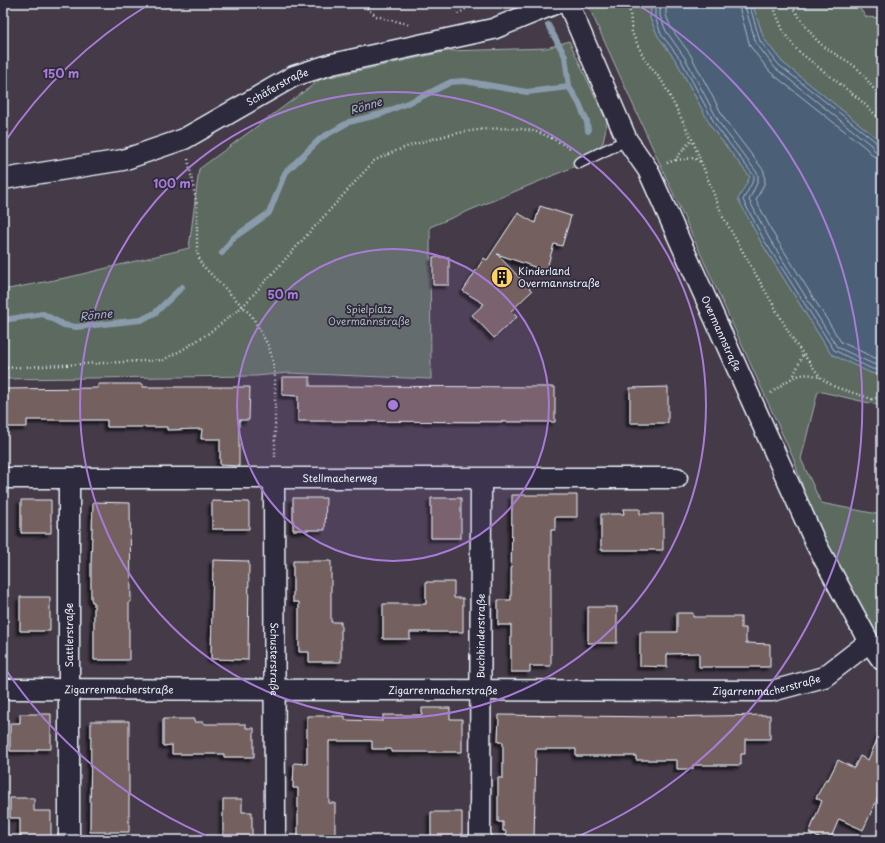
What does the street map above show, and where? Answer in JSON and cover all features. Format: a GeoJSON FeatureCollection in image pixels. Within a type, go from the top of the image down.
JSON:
{"type":"FeatureCollection","features":[{"type":"Feature","properties":{"kind":"street","name":"Schäferstraße"},"geometry":{"type":"LineString","coordinates":[[3,179],[123,160],[184,139],[294,76],[332,64],[493,29],[557,3]]}},
{"type":"Feature","properties":{"kind":"street","name":"Overmannstraße"},"geometry":{"type":"LineString","coordinates":[[568,3],[628,140],[648,170],[816,544],[869,642],[882,660]]}},
{"type":"Feature","properties":{"kind":"street","name":"Stellmacherweg"},"geometry":{"type":"LineString","coordinates":[[3,478],[481,480],[677,478]]}},
{"type":"Feature","properties":{"kind":"street","name":"Sattlerstraße"},"geometry":{"type":"LineString","coordinates":[[69,478],[69,840]]}},
{"type":"Feature","properties":{"kind":"street","name":"Schusterstraße"},"geometry":{"type":"LineString","coordinates":[[274,479],[275,840]]}},
{"type":"Feature","properties":{"kind":"street","name":"Buchbinderstraße"},"geometry":{"type":"LineString","coordinates":[[480,840],[481,480]]}},
{"type":"Feature","properties":{"kind":"street","name":"Zigarrenmacherstraße"},"geometry":{"type":"LineString","coordinates":[[3,689],[772,691],[824,677],[869,642]]}},
{"type":"Feature","properties":{"kind":"lane"},"geometry":{"type":"LineString","coordinates":[[582,162],[628,140]]}},
{"type":"Feature","properties":{"kind":"path"},"geometry":{"type":"LineString","coordinates":[[361,3],[376,16],[412,25]]}},
{"type":"Feature","properties":{"kind":"path"},"geometry":{"type":"LineString","coordinates":[[455,15],[462,13],[474,3]]}},
{"type":"Feature","properties":{"kind":"path"},"geometry":{"type":"LineString","coordinates":[[629,3],[632,33],[645,60],[662,81],[692,139],[723,217],[763,290],[803,354],[821,378]]}},
{"type":"Feature","properties":{"kind":"path"},"geometry":{"type":"LineString","coordinates":[[772,3],[784,33],[798,51],[859,99],[882,121]]}},
{"type":"Feature","properties":{"kind":"path"},"geometry":{"type":"LineString","coordinates":[[790,3],[816,40],[845,58],[861,72],[873,90],[882,97]]}},
{"type":"Feature","properties":{"kind":"path"},"geometry":{"type":"LineString","coordinates":[[3,368],[162,360],[182,350],[209,333],[243,306],[374,161],[390,152],[448,136],[486,129],[509,128],[534,132],[558,142],[578,152],[582,162]]}},
{"type":"Feature","properties":{"kind":"path"},"geometry":{"type":"LineString","coordinates":[[184,139],[197,206],[197,251],[201,264],[252,316],[268,347],[273,362],[275,377],[274,479]]}},
{"type":"Feature","properties":{"kind":"path"},"geometry":{"type":"LineString","coordinates":[[675,160],[692,139]]}},
{"type":"Feature","properties":{"kind":"path"},"geometry":{"type":"LineString","coordinates":[[668,163],[675,160],[694,158],[702,163]]}},
{"type":"Feature","properties":{"kind":"path"},"geometry":{"type":"LineString","coordinates":[[777,389],[793,375],[803,354]]}},
{"type":"Feature","properties":{"kind":"path"},"geometry":{"type":"LineString","coordinates":[[793,375],[812,374],[835,387],[872,399],[882,396]]}},
{"type":"Feature","properties":{"kind":"path"},"geometry":{"type":"LineString","coordinates":[[874,521],[882,521]]}},
{"type":"Feature","properties":{"kind":"green space"},"geometry":{"type":"Polygon","coordinates":[[[587,3],[652,3],[650,18],[658,36],[677,62],[712,128],[750,177],[739,199],[761,242],[831,354],[871,373],[882,375],[882,406],[818,391],[801,459],[821,503],[882,515],[882,640],[871,625],[812,516],[794,460],[587,3]]]}},
{"type":"Feature","properties":{"kind":"green space"},"geometry":{"type":"Polygon","coordinates":[[[752,3],[856,3],[866,17],[882,18],[882,147],[878,139],[782,62],[764,39],[752,3]]]}},
{"type":"Feature","properties":{"kind":"green space","name":"Spielplatz Overmannstraße"},"geometry":{"type":"Polygon","coordinates":[[[569,41],[607,122],[603,143],[578,165],[430,227],[431,379],[288,373],[256,376],[3,379],[3,290],[70,277],[189,248],[199,169],[321,79],[448,51],[547,48],[569,41]]]}},
{"type":"Feature","properties":{"kind":"water"},"geometry":{"type":"Polygon","coordinates":[[[652,3],[752,3],[764,39],[782,62],[878,139],[882,147],[882,375],[871,373],[831,354],[761,242],[738,199],[750,177],[712,128],[677,62],[658,36],[650,18],[652,3]]]}},
{"type":"Feature","properties":{"kind":"building","name":"Kinderland Overmannstraße"},"geometry":{"type":"Polygon","coordinates":[[[540,206],[571,216],[562,246],[554,244],[546,271],[497,254],[532,291],[511,311],[517,317],[494,338],[472,315],[484,304],[463,291],[484,258],[487,260],[518,213],[535,223],[540,206]]]}},
{"type":"Feature","properties":{"kind":"building"},"geometry":{"type":"Polygon","coordinates":[[[433,257],[449,257],[449,285],[433,285],[433,257]]]}},
{"type":"Feature","properties":{"kind":"building"},"geometry":{"type":"Polygon","coordinates":[[[282,377],[310,377],[310,386],[555,387],[555,422],[298,421],[298,396],[282,395],[282,377]]]}},
{"type":"Feature","properties":{"kind":"building"},"geometry":{"type":"Polygon","coordinates":[[[98,384],[143,384],[143,387],[250,387],[249,420],[239,420],[239,466],[220,465],[220,439],[201,439],[202,429],[167,430],[167,427],[107,427],[107,420],[27,420],[27,427],[3,427],[3,389],[98,388],[98,384]]]}},
{"type":"Feature","properties":{"kind":"building"},"geometry":{"type":"Polygon","coordinates":[[[668,387],[668,423],[630,423],[630,388],[668,387]]]}},
{"type":"Feature","properties":{"kind":"building"},"geometry":{"type":"Polygon","coordinates":[[[512,495],[577,495],[577,517],[555,517],[555,530],[551,530],[551,666],[530,666],[530,672],[511,672],[511,625],[498,625],[498,600],[511,600],[512,495]]]}},
{"type":"Feature","properties":{"kind":"building"},"geometry":{"type":"Polygon","coordinates":[[[293,498],[326,498],[325,530],[293,530],[293,498]]]}},
{"type":"Feature","properties":{"kind":"building"},"geometry":{"type":"Polygon","coordinates":[[[431,498],[461,498],[461,538],[431,538],[431,498]]]}},
{"type":"Feature","properties":{"kind":"building"},"geometry":{"type":"Polygon","coordinates":[[[21,500],[51,500],[51,533],[21,533],[21,500]]]}},
{"type":"Feature","properties":{"kind":"building"},"geometry":{"type":"Polygon","coordinates":[[[212,501],[249,502],[249,529],[212,529],[212,501]]]}},
{"type":"Feature","properties":{"kind":"building"},"geometry":{"type":"Polygon","coordinates":[[[93,502],[130,503],[131,602],[129,602],[129,660],[94,660],[94,602],[92,602],[91,598],[93,502]]]}},
{"type":"Feature","properties":{"kind":"building"},"geometry":{"type":"Polygon","coordinates":[[[623,509],[640,509],[640,514],[663,514],[663,550],[601,550],[601,514],[624,514],[623,509]]]}},
{"type":"Feature","properties":{"kind":"building"},"geometry":{"type":"Polygon","coordinates":[[[213,560],[249,562],[248,660],[211,659],[213,560]]]}},
{"type":"Feature","properties":{"kind":"building"},"geometry":{"type":"Polygon","coordinates":[[[293,561],[331,561],[331,622],[341,622],[341,662],[309,662],[309,652],[299,652],[299,602],[293,602],[293,561]]]}},
{"type":"Feature","properties":{"kind":"building"},"geometry":{"type":"Polygon","coordinates":[[[426,582],[454,582],[454,598],[463,598],[463,632],[410,632],[410,639],[383,639],[383,604],[426,604],[426,582]]]}},
{"type":"Feature","properties":{"kind":"building"},"geometry":{"type":"Polygon","coordinates":[[[20,597],[50,597],[50,631],[20,631],[20,597]]]}},
{"type":"Feature","properties":{"kind":"building"},"geometry":{"type":"Polygon","coordinates":[[[588,607],[617,607],[617,643],[588,643],[588,607]]]}},
{"type":"Feature","properties":{"kind":"building"},"geometry":{"type":"Polygon","coordinates":[[[677,613],[693,613],[693,617],[741,617],[741,628],[746,628],[746,643],[770,644],[770,667],[699,667],[699,653],[667,654],[667,667],[640,666],[640,632],[677,632],[677,613]]]}},
{"type":"Feature","properties":{"kind":"building"},"geometry":{"type":"Polygon","coordinates":[[[422,708],[450,708],[450,719],[462,719],[462,752],[391,752],[391,749],[372,749],[372,741],[329,741],[329,803],[335,803],[335,838],[298,838],[298,788],[293,788],[294,763],[307,764],[307,716],[345,716],[345,720],[383,721],[383,715],[422,715],[422,708]]]}},
{"type":"Feature","properties":{"kind":"building"},"geometry":{"type":"Polygon","coordinates":[[[20,714],[51,714],[51,749],[37,749],[37,751],[10,751],[10,723],[20,723],[20,714]]]}},
{"type":"Feature","properties":{"kind":"building"},"geometry":{"type":"Polygon","coordinates":[[[499,715],[658,717],[770,715],[770,739],[745,739],[745,754],[741,754],[741,765],[693,765],[693,769],[677,769],[677,760],[636,760],[636,756],[576,756],[576,749],[536,749],[534,840],[506,840],[506,831],[503,831],[503,822],[498,822],[498,778],[503,778],[503,742],[498,742],[499,715]]]}},
{"type":"Feature","properties":{"kind":"building"},"geometry":{"type":"Polygon","coordinates":[[[163,719],[194,719],[194,722],[204,722],[204,724],[246,724],[246,728],[254,728],[254,757],[224,757],[224,754],[172,754],[172,745],[163,746],[163,719]]]}},
{"type":"Feature","properties":{"kind":"building"},"geometry":{"type":"Polygon","coordinates":[[[91,721],[129,721],[129,832],[90,832],[91,721]]]}},
{"type":"Feature","properties":{"kind":"building"},"geometry":{"type":"Polygon","coordinates":[[[882,729],[882,789],[863,830],[839,819],[830,840],[823,840],[809,833],[822,801],[816,798],[826,779],[828,780],[838,760],[854,768],[860,756],[868,760],[882,729]]]}},
{"type":"Feature","properties":{"kind":"building"},"geometry":{"type":"Polygon","coordinates":[[[10,798],[34,798],[34,811],[51,811],[51,840],[20,840],[20,818],[10,818],[10,798]]]}},
{"type":"Feature","properties":{"kind":"building"},"geometry":{"type":"Polygon","coordinates":[[[223,799],[242,799],[242,812],[252,812],[252,840],[223,840],[223,799]]]}},
{"type":"Feature","properties":{"kind":"building"},"geometry":{"type":"Polygon","coordinates":[[[431,812],[462,812],[462,840],[431,840],[431,812]]]}},
{"type":"Feature","properties":{"kind":"waterway","name":"Rönne"},"geometry":{"type":"LineString","coordinates":[[548,25],[565,56],[569,87],[579,103],[587,122],[588,131]]}},
{"type":"Feature","properties":{"kind":"waterway","name":"Rönne"},"geometry":{"type":"LineString","coordinates":[[222,253],[233,238],[269,213],[285,173],[321,138],[349,122],[381,114],[417,99],[451,82],[464,81],[527,92],[569,87]]}},
{"type":"Feature","properties":{"kind":"waterway","name":"Rönne"},"geometry":{"type":"LineString","coordinates":[[3,320],[43,314],[64,325],[76,327],[141,320],[155,313],[182,287]]}},
{"type":"Feature","properties":{"kind":"place","name":"Kinderland Overmannstraße"},"geometry":{"type":"Point","coordinates":[502,277]}}]}
